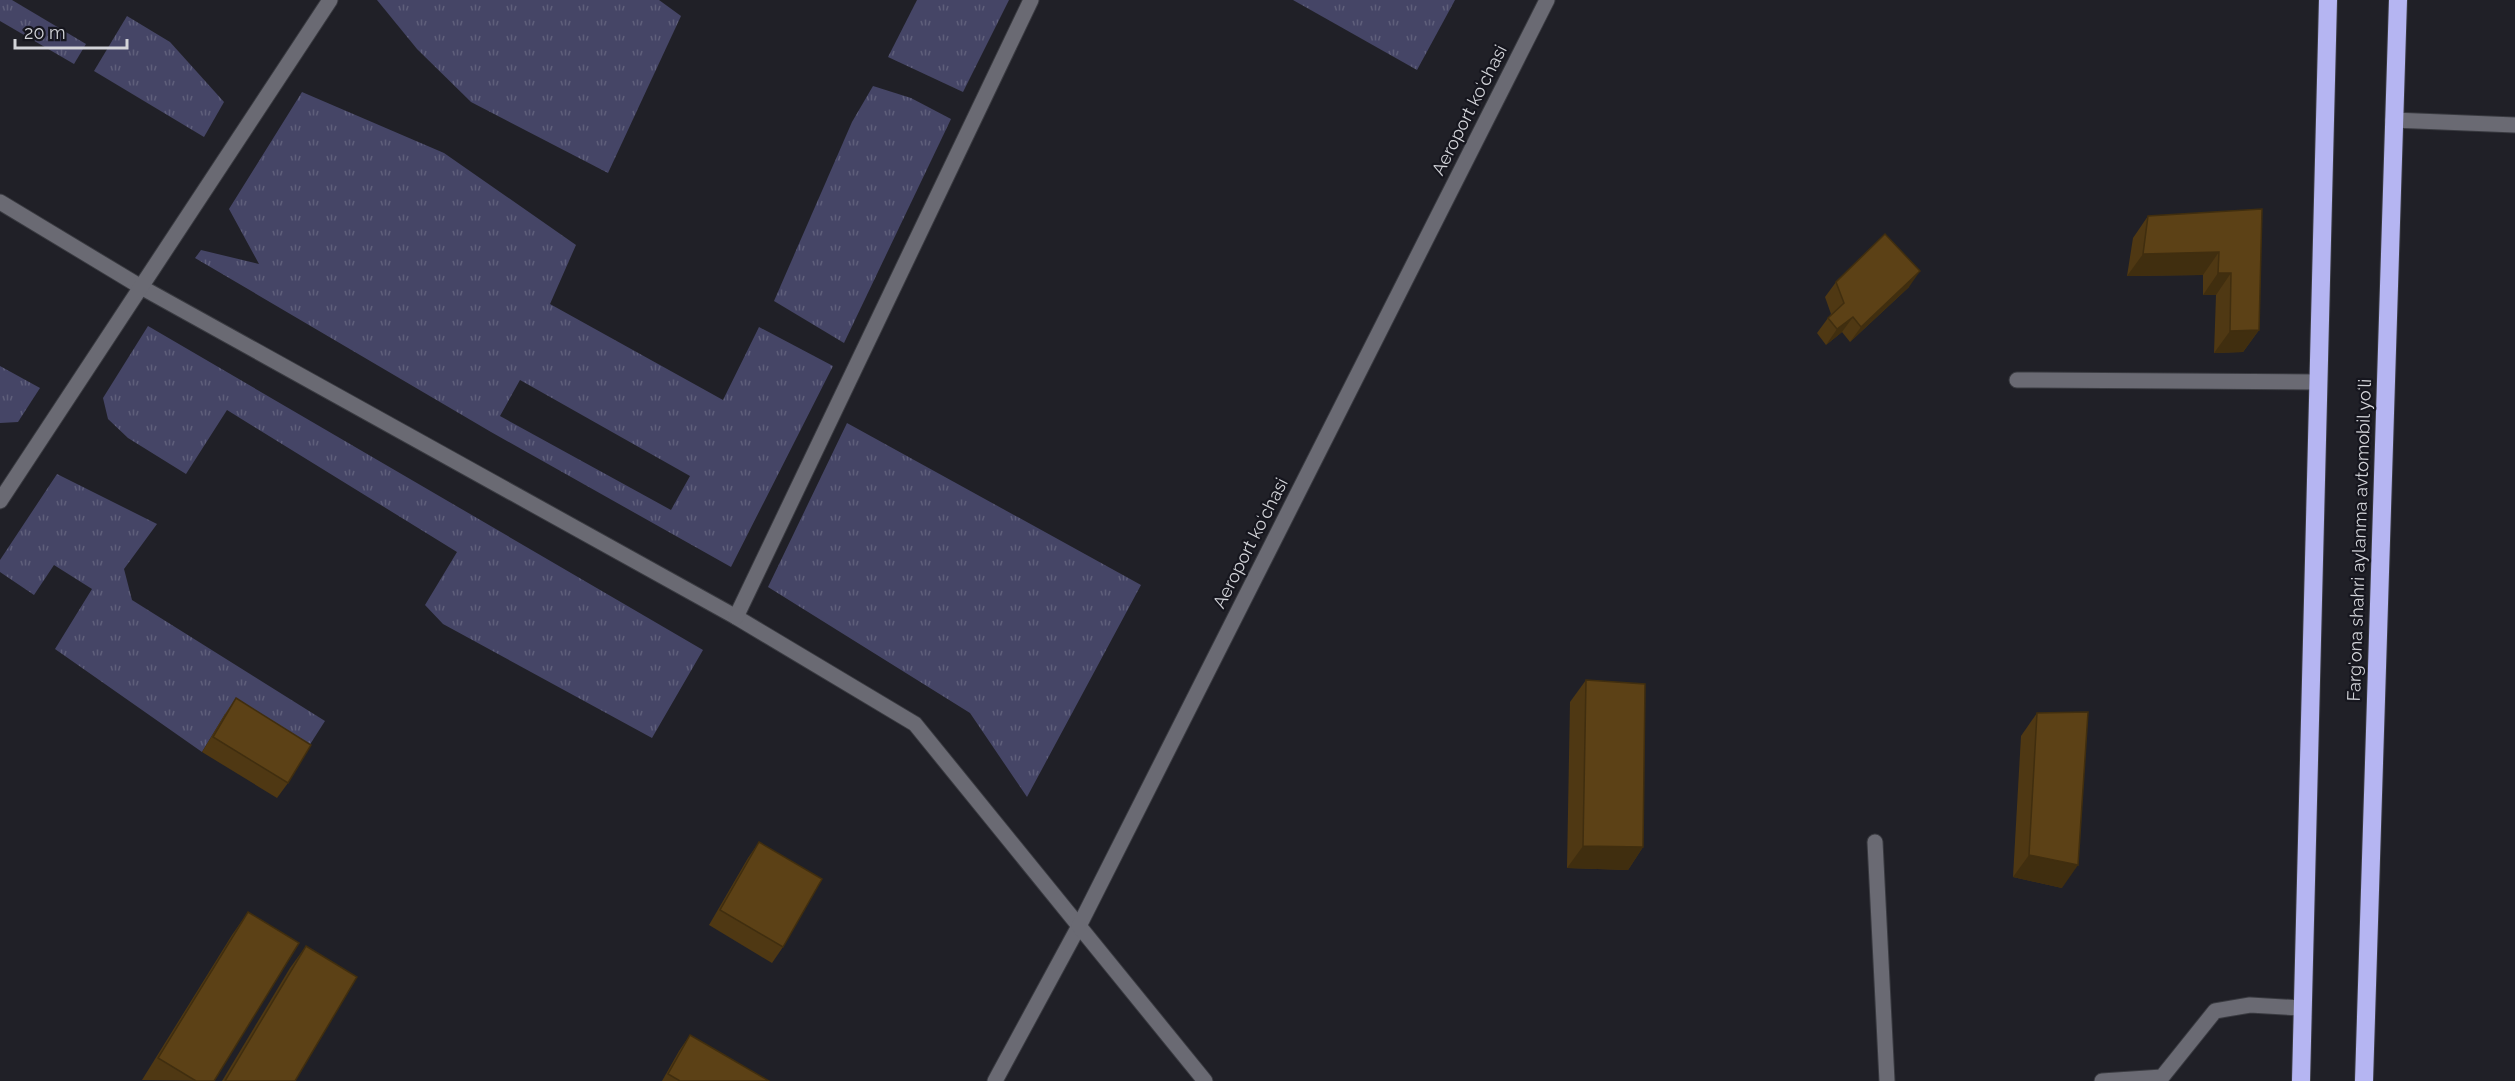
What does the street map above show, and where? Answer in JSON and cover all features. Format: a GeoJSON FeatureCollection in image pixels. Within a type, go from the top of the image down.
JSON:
{"type":"FeatureCollection","features":[{"type":"Feature","properties":{"kind":"highway"},"geometry":{"type":"LineString","coordinates":[[2301,1081],[2316,382],[2328,0]]}},
{"type":"Feature","properties":{"kind":"highway","name":"Fargʻona shahri aylanma avtomobil yoʻli"},"geometry":{"type":"LineString","coordinates":[[2364,1081],[2398,0]]}},
{"type":"Feature","properties":{"kind":"street"},"geometry":{"type":"LineString","coordinates":[[0,501],[330,0]]}},
{"type":"Feature","properties":{"kind":"street"},"geometry":{"type":"LineString","coordinates":[[736,617],[1031,0]]}},
{"type":"Feature","properties":{"kind":"street","name":"Aeroport koʻchasi"},"geometry":{"type":"LineString","coordinates":[[995,1081],[1079,926],[1546,0]]}},
{"type":"Feature","properties":{"kind":"street"},"geometry":{"type":"LineString","coordinates":[[2393,120],[2515,125]]}},
{"type":"Feature","properties":{"kind":"street"},"geometry":{"type":"LineString","coordinates":[[0,202],[141,287],[736,617],[915,724],[1205,1081]]}},
{"type":"Feature","properties":{"kind":"street"},"geometry":{"type":"LineString","coordinates":[[2017,380],[2316,382]]}},
{"type":"Feature","properties":{"kind":"street"},"geometry":{"type":"LineString","coordinates":[[1875,842],[1887,1081]]}},
{"type":"Feature","properties":{"kind":"street"},"geometry":{"type":"LineString","coordinates":[[2102,1081],[2162,1077],[2215,1011],[2250,1005],[2301,1008]]}},
{"type":"Feature","properties":{"kind":"green space"},"geometry":{"type":"Polygon","coordinates":[[[0,0],[12,0],[86,44],[74,64],[0,21],[0,0]]]}},
{"type":"Feature","properties":{"kind":"green space"},"geometry":{"type":"Polygon","coordinates":[[[377,0],[659,0],[681,16],[608,173],[471,102],[417,49],[377,0]]]}},
{"type":"Feature","properties":{"kind":"green space"},"geometry":{"type":"Polygon","coordinates":[[[917,0],[1009,0],[963,92],[888,57],[917,0]]]}},
{"type":"Feature","properties":{"kind":"green space"},"geometry":{"type":"Polygon","coordinates":[[[1293,0],[1455,0],[1417,70],[1293,0]]]}},
{"type":"Feature","properties":{"kind":"green space"},"geometry":{"type":"Polygon","coordinates":[[[127,16],[170,42],[224,102],[204,137],[94,71],[127,16]]]}},
{"type":"Feature","properties":{"kind":"green space"},"geometry":{"type":"Polygon","coordinates":[[[873,86],[911,98],[951,119],[844,343],[774,301],[852,122],[873,86]]]}},
{"type":"Feature","properties":{"kind":"green space"},"geometry":{"type":"Polygon","coordinates":[[[302,92],[444,153],[576,245],[550,304],[723,400],[759,327],[833,366],[731,567],[491,432],[195,258],[201,250],[259,264],[229,209],[302,92]],[[520,380],[500,416],[671,510],[690,476],[520,380]]]}},
{"type":"Feature","properties":{"kind":"green space"},"geometry":{"type":"Polygon","coordinates":[[[148,326],[703,650],[652,738],[443,624],[425,605],[457,552],[227,410],[186,474],[128,438],[108,419],[103,398],[148,326]]]}},
{"type":"Feature","properties":{"kind":"green space"},"geometry":{"type":"Polygon","coordinates":[[[0,366],[40,388],[18,422],[0,423],[0,366]]]}},
{"type":"Feature","properties":{"kind":"green space"},"geometry":{"type":"Polygon","coordinates":[[[847,423],[1141,585],[1027,797],[970,713],[768,587],[847,423]]]}},
{"type":"Feature","properties":{"kind":"green space"},"geometry":{"type":"Polygon","coordinates":[[[57,474],[157,524],[124,569],[132,600],[325,721],[300,760],[225,714],[202,752],[55,649],[92,589],[54,565],[34,595],[0,572],[0,560],[57,474]]]}},
{"type":"Feature","properties":{"kind":"building"},"geometry":{"type":"Polygon","coordinates":[[[2262,209],[2259,330],[2230,331],[2231,273],[2218,273],[2219,252],[2143,254],[2148,216],[2262,209]]]}},
{"type":"Feature","properties":{"kind":"building"},"geometry":{"type":"Polygon","coordinates":[[[1885,234],[1920,271],[1861,327],[1853,317],[1837,329],[1828,318],[1844,303],[1836,282],[1885,234]]]}},
{"type":"Feature","properties":{"kind":"building"},"geometry":{"type":"Polygon","coordinates":[[[1586,680],[1645,684],[1643,847],[1583,846],[1586,680]]]}},
{"type":"Feature","properties":{"kind":"building"},"geometry":{"type":"Polygon","coordinates":[[[236,698],[311,745],[288,783],[213,737],[236,698]]]}},
{"type":"Feature","properties":{"kind":"building"},"geometry":{"type":"Polygon","coordinates":[[[2088,712],[2078,865],[2029,855],[2037,713],[2088,712]]]}},
{"type":"Feature","properties":{"kind":"building"},"geometry":{"type":"Polygon","coordinates":[[[759,842],[822,879],[783,947],[720,910],[759,842]]]}},
{"type":"Feature","properties":{"kind":"building"},"geometry":{"type":"Polygon","coordinates":[[[248,912],[299,943],[214,1081],[196,1081],[158,1058],[248,912]]]}},
{"type":"Feature","properties":{"kind":"building"},"geometry":{"type":"Polygon","coordinates":[[[306,946],[357,977],[295,1081],[225,1081],[306,946]]]}},
{"type":"Feature","properties":{"kind":"building"},"geometry":{"type":"Polygon","coordinates":[[[690,1035],[769,1081],[680,1081],[668,1074],[690,1035]]]}}]}
